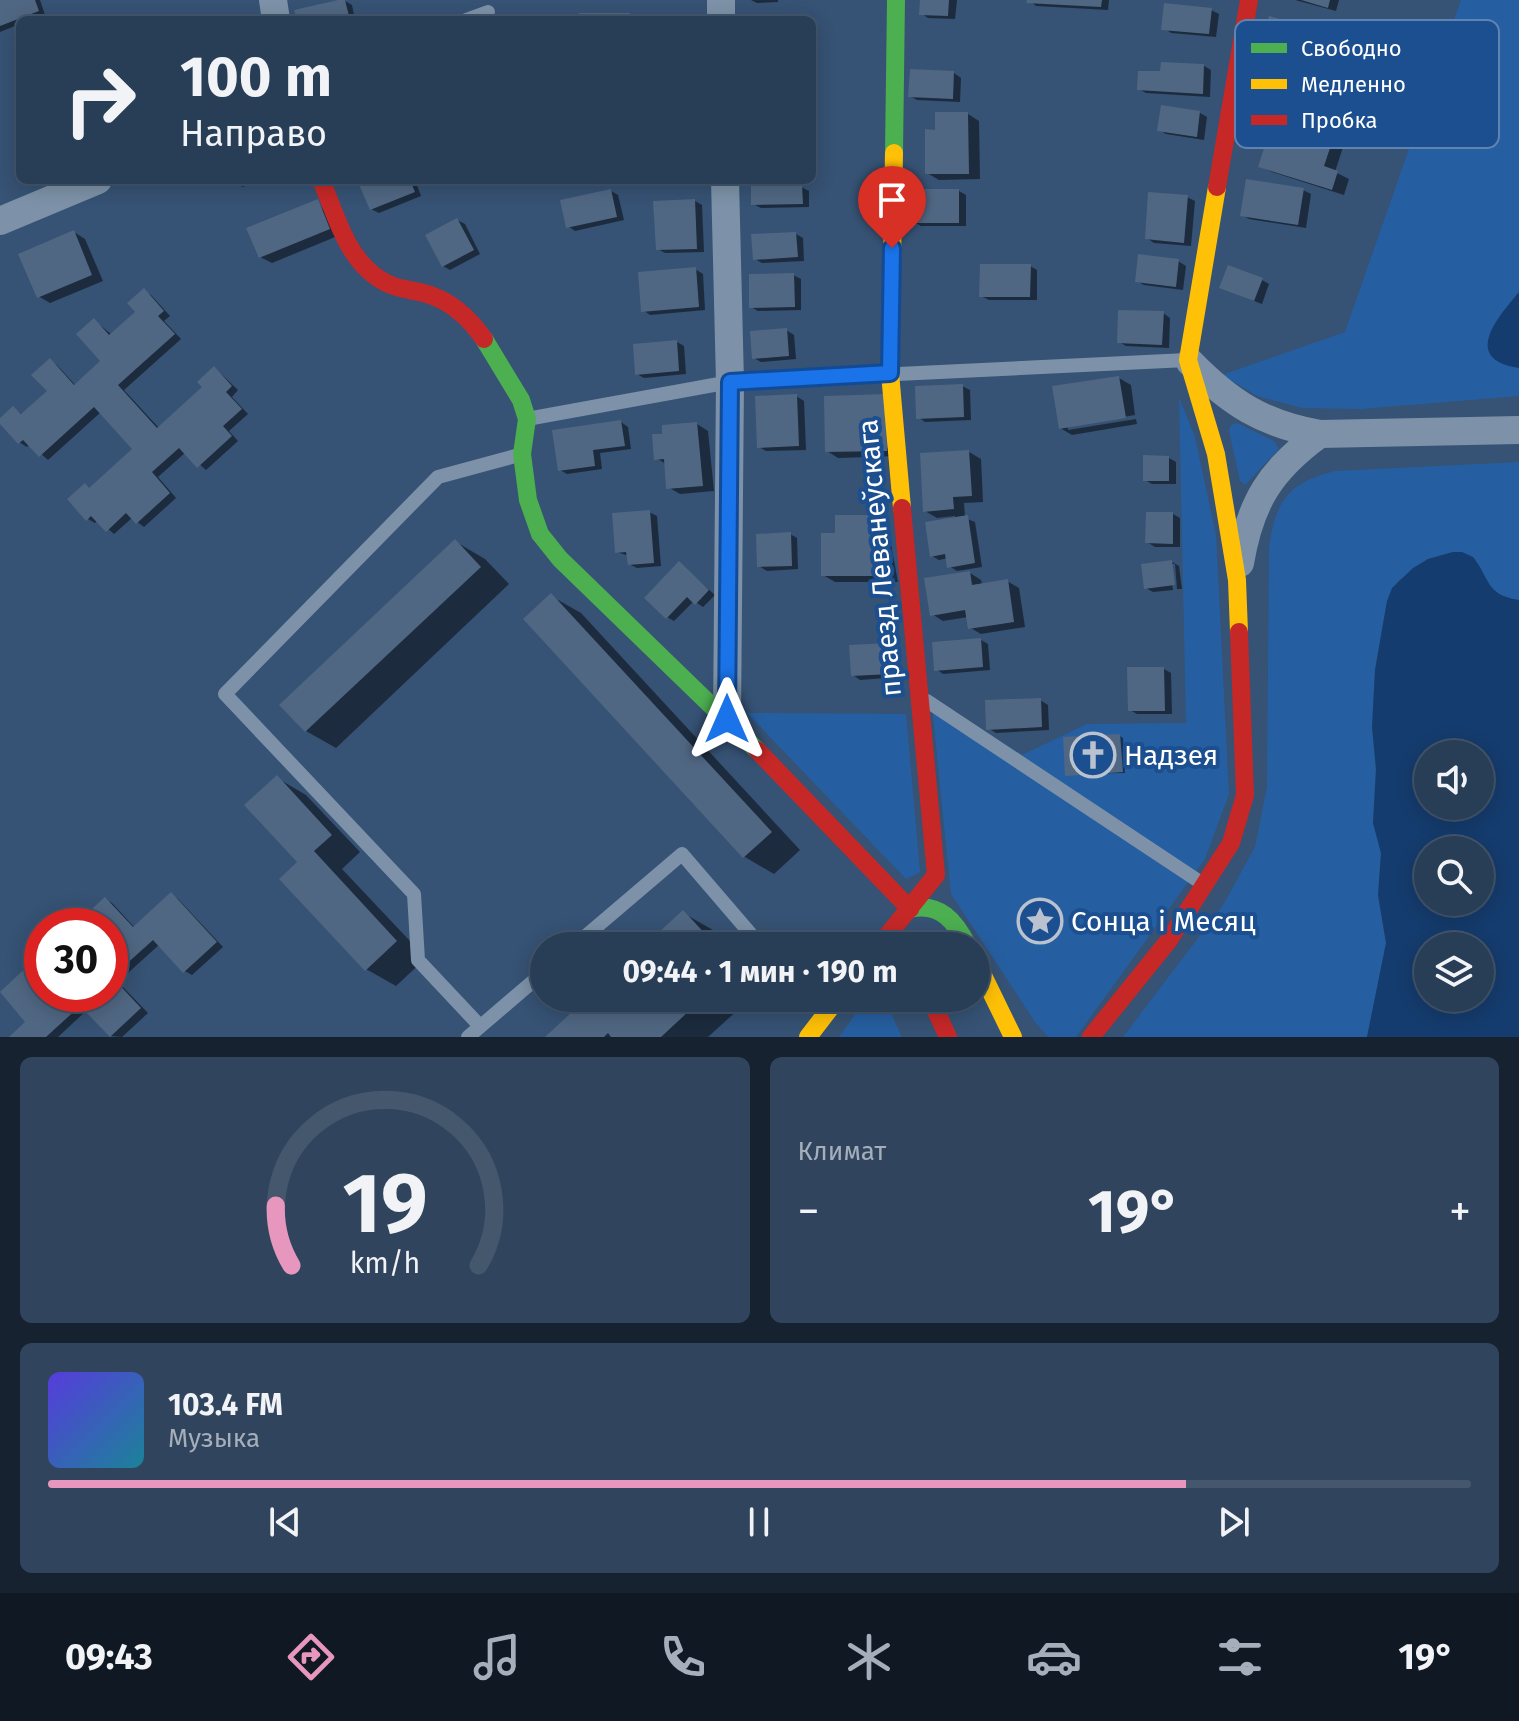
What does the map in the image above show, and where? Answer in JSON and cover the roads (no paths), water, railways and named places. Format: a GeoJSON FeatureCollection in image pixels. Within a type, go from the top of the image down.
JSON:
{"type":"FeatureCollection","features":[{"type":"Feature","properties":{"kind":"street","name":"праезд Леванеўскага"},"geometry":{"type":"LineString","coordinates":[[891,932],[936,875],[890,373],[896,0]]}},
{"type":"Feature","properties":{"kind":"street"},"geometry":{"type":"LineString","coordinates":[[1246,20],[1249,0]]}},
{"type":"Feature","properties":{"kind":"street"},"geometry":{"type":"LineString","coordinates":[[1091,1037],[1169,940],[1205,885],[1231,843],[1245,795],[1237,580],[1216,454],[1188,360],[1235,83]]}},
{"type":"Feature","properties":{"kind":"street"},"geometry":{"type":"LineString","coordinates":[[0,221],[88,184]]}},
{"type":"Feature","properties":{"kind":"street"},"geometry":{"type":"LineString","coordinates":[[323,184],[350,248],[372,274],[394,288],[428,294],[459,310],[481,335],[521,400],[527,419],[522,454],[528,500],[540,534],[560,559],[727,719],[910,909]]}},
{"type":"Feature","properties":{"kind":"street"},"geometry":{"type":"LineString","coordinates":[[725,184],[730,382],[727,719]]}},
{"type":"Feature","properties":{"kind":"street"},"geometry":{"type":"LineString","coordinates":[[1188,360],[1230,400],[1292,429],[1320,434],[1519,430]]}},
{"type":"Feature","properties":{"kind":"street"},"geometry":{"type":"LineString","coordinates":[[1237,580],[1250,517],[1261,494],[1285,462],[1320,434]]}},
{"type":"Feature","properties":{"kind":"street"},"geometry":{"type":"LineString","coordinates":[[910,909],[927,905],[947,913],[959,932]]}},
{"type":"Feature","properties":{"kind":"street"},"geometry":{"type":"LineString","coordinates":[[906,932],[910,909]]}},
{"type":"Feature","properties":{"kind":"street"},"geometry":{"type":"LineString","coordinates":[[990,990],[1013,1037]]}},
{"type":"Feature","properties":{"kind":"street"},"geometry":{"type":"LineString","coordinates":[[808,1037],[819,1012]]}},
{"type":"Feature","properties":{"kind":"street"},"geometry":{"type":"LineString","coordinates":[[936,1012],[948,1037]]}},
{"type":"Feature","properties":{"kind":"lane"},"geometry":{"type":"LineString","coordinates":[[477,16],[488,12]]}},
{"type":"Feature","properties":{"kind":"lane"},"geometry":{"type":"LineString","coordinates":[[527,419],[730,382],[1188,360]]}},
{"type":"Feature","properties":{"kind":"lane"},"geometry":{"type":"LineString","coordinates":[[480,1026],[418,960],[414,894],[225,694],[438,477],[522,454]]}},
{"type":"Feature","properties":{"kind":"lane"},"geometry":{"type":"LineString","coordinates":[[920,697],[1205,885]]}},
{"type":"Feature","properties":{"kind":"lane"},"geometry":{"type":"LineString","coordinates":[[590,932],[682,854],[749,932]]}},
{"type":"Feature","properties":{"kind":"lane"},"geometry":{"type":"LineString","coordinates":[[468,1037],[530,984]]}},
{"type":"Feature","properties":{"kind":"place","name":"Надзея"},"geometry":{"type":"Point","coordinates":[1093,755]}},
{"type":"Feature","properties":{"kind":"place","name":"Сонца і Месяц"},"geometry":{"type":"Point","coordinates":[1040,921]}}]}
